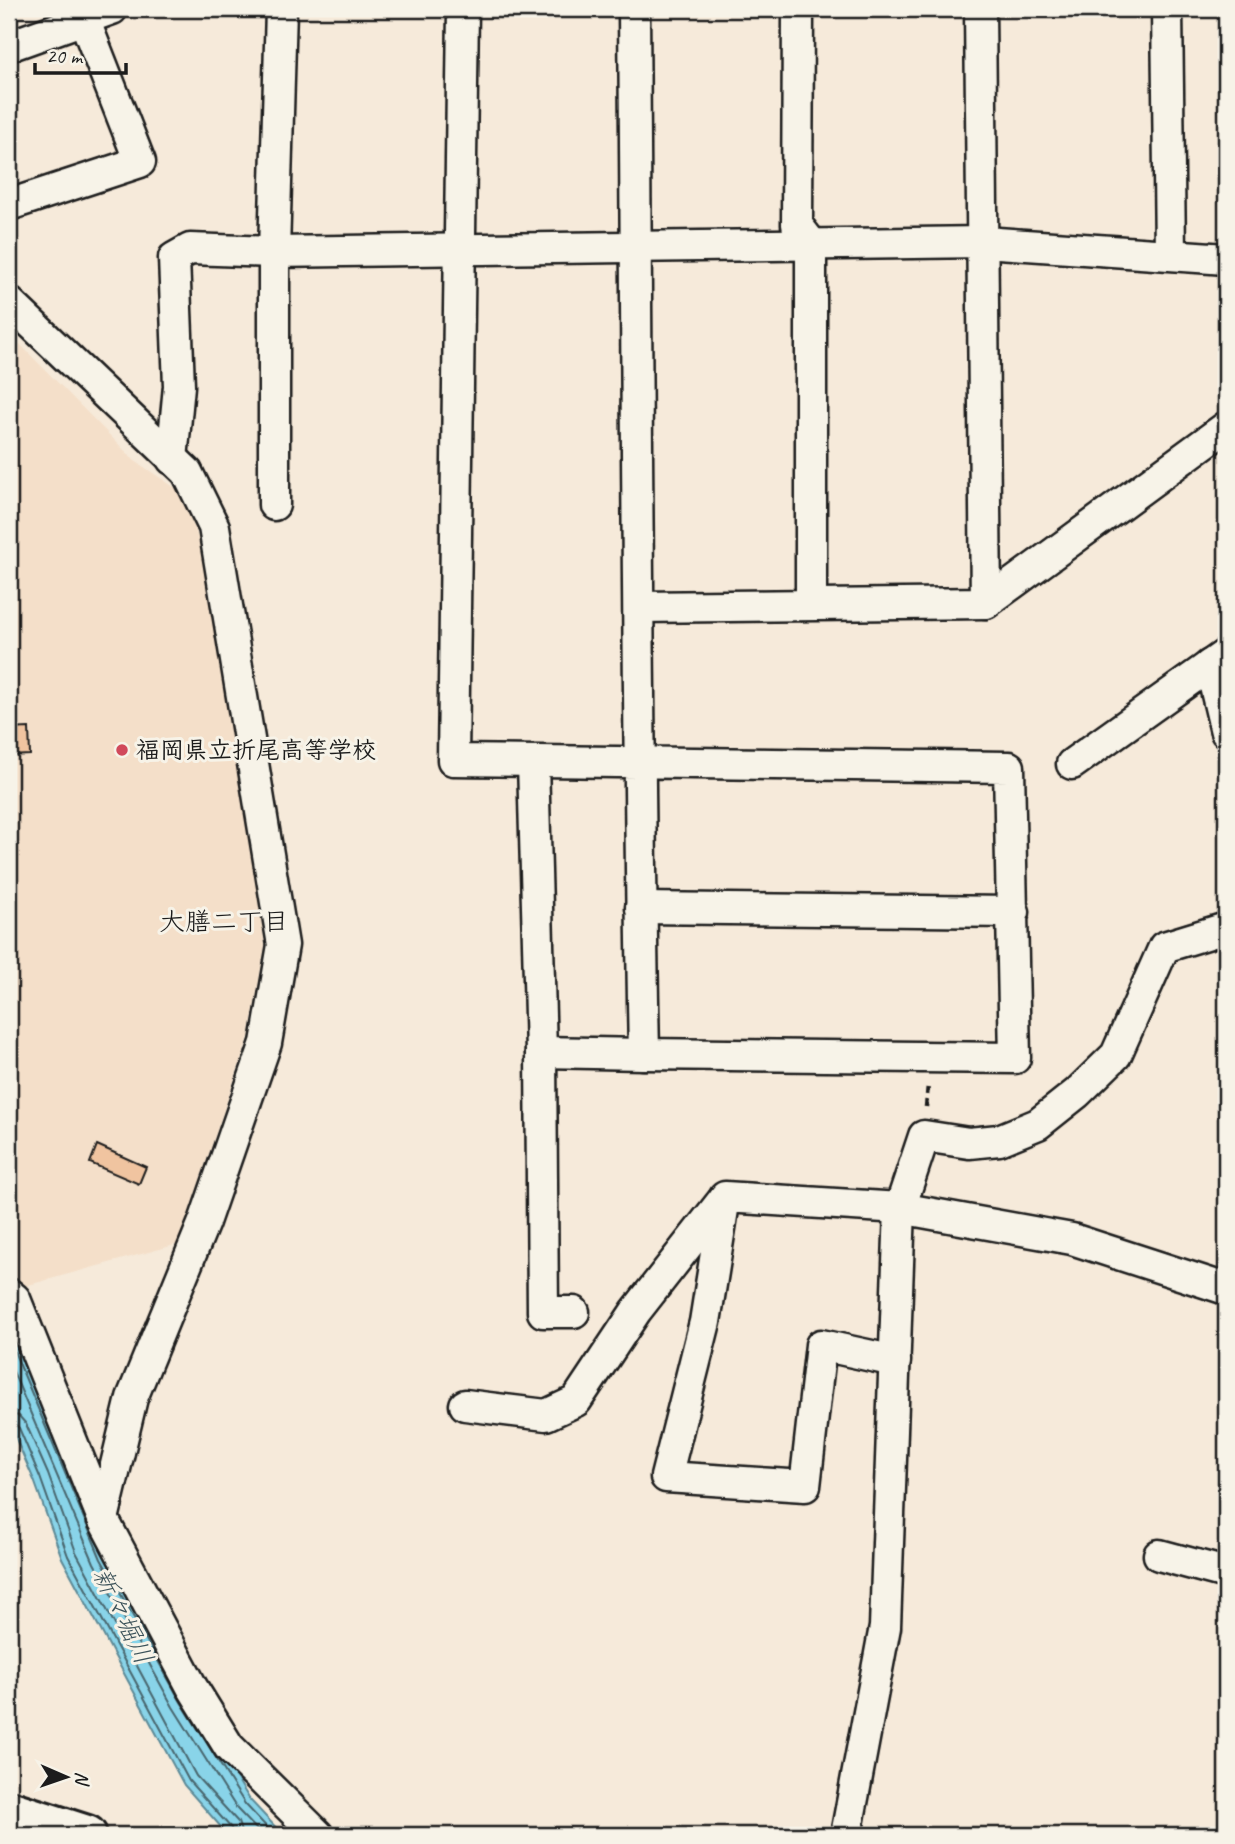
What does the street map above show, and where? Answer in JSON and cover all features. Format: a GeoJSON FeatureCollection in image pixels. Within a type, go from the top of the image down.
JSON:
{"type":"FeatureCollection","features":[{"type":"Feature","properties":{"kind":"street"},"geometry":{"type":"LineString","coordinates":[[9,46],[112,9]]}},
{"type":"Feature","properties":{"kind":"street"},"geometry":{"type":"LineString","coordinates":[[274,505],[274,253],[281,9]]}},
{"type":"Feature","properties":{"kind":"street"},"geometry":{"type":"LineString","coordinates":[[463,9],[453,760],[1009,767],[1015,1058],[541,1052]]}},
{"type":"Feature","properties":{"kind":"street"},"geometry":{"type":"LineString","coordinates":[[634,9],[644,1054]]}},
{"type":"Feature","properties":{"kind":"street"},"geometry":{"type":"LineString","coordinates":[[798,9],[797,225],[811,243],[811,604]]}},
{"type":"Feature","properties":{"kind":"street"},"geometry":{"type":"LineString","coordinates":[[980,9],[986,603]]}},
{"type":"Feature","properties":{"kind":"street"},"geometry":{"type":"LineString","coordinates":[[1167,9],[1170,254]]}},
{"type":"Feature","properties":{"kind":"street"},"geometry":{"type":"LineString","coordinates":[[9,205],[140,162],[84,19]]}},
{"type":"Feature","properties":{"kind":"street"},"geometry":{"type":"LineString","coordinates":[[172,459],[179,386],[174,258],[190,249],[274,253],[984,242],[1226,259]]}},
{"type":"Feature","properties":{"kind":"street"},"geometry":{"type":"LineString","coordinates":[[9,302],[187,472],[214,527],[283,945],[265,1043],[204,1222],[132,1398],[103,1518]]}},
{"type":"Feature","properties":{"kind":"street"},"geometry":{"type":"LineString","coordinates":[[639,607],[986,603],[1226,427]]}},
{"type":"Feature","properties":{"kind":"street"},"geometry":{"type":"LineString","coordinates":[[1072,764],[1218,659],[1226,732]]}},
{"type":"Feature","properties":{"kind":"street"},"geometry":{"type":"LineString","coordinates":[[533,762],[541,1052],[543,1312],[574,1312]]}},
{"type":"Feature","properties":{"kind":"street"},"geometry":{"type":"LineString","coordinates":[[641,908],[1014,912]]}},
{"type":"Feature","properties":{"kind":"street"},"geometry":{"type":"LineString","coordinates":[[846,1835],[885,1628],[900,1208],[924,1136],[969,1143],[999,1140],[1038,1124],[1077,1093],[1116,1055],[1164,947],[1226,929]]}},
{"type":"Feature","properties":{"kind":"street"},"geometry":{"type":"LineString","coordinates":[[725,1197],[900,1208],[1072,1240],[1226,1289]]}},
{"type":"Feature","properties":{"kind":"street"},"geometry":{"type":"LineString","coordinates":[[725,1197],[705,1322],[666,1477],[805,1486],[821,1346],[895,1361]]}},
{"type":"Feature","properties":{"kind":"street"},"geometry":{"type":"LineString","coordinates":[[465,1405],[545,1415],[576,1401],[636,1311],[725,1197]]}},
{"type":"Feature","properties":{"kind":"street"},"geometry":{"type":"LineString","coordinates":[[9,1294],[15,1299],[103,1518],[192,1687],[229,1747],[317,1835]]}},
{"type":"Feature","properties":{"kind":"street"},"geometry":{"type":"LineString","coordinates":[[1159,1555],[1226,1573]]}},
{"type":"Feature","properties":{"kind":"street"},"geometry":{"type":"LineString","coordinates":[[9,1810],[87,1835]]}},
{"type":"Feature","properties":{"kind":"path"},"geometry":{"type":"LineString","coordinates":[[924,1136],[931,1056]]}},
{"type":"Feature","properties":{"kind":"shaded area","name":"福岡県立折尾高等学校"},"geometry":{"type":"Polygon","coordinates":[[[9,333],[135,461],[180,491],[205,555],[265,945],[249,1036],[178,1244],[14,1289],[9,1284],[9,333]]]}},
{"type":"Feature","properties":{"kind":"water","name":"新々堀川"},"geometry":{"type":"Polygon","coordinates":[[[9,1321],[187,1698],[250,1800],[283,1835],[228,1835],[184,1785],[62,1558],[34,1480],[9,1423],[9,1321]]]}},
{"type":"Feature","properties":{"kind":"building"},"geometry":{"type":"Polygon","coordinates":[[[29,728],[30,755],[9,756],[9,729],[29,728]]]}},
{"type":"Feature","properties":{"kind":"building"},"geometry":{"type":"Polygon","coordinates":[[[97,1145],[146,1167],[139,1184],[90,1163],[97,1145]]]}},
{"type":"Feature","properties":{"kind":"place","name":"福岡県立折尾高等学校"},"geometry":{"type":"Point","coordinates":[122,750]}},
{"type":"Feature","properties":{"kind":"district","name":"大膳二丁目"},"geometry":{"type":"Point","coordinates":[224,921]}}]}
